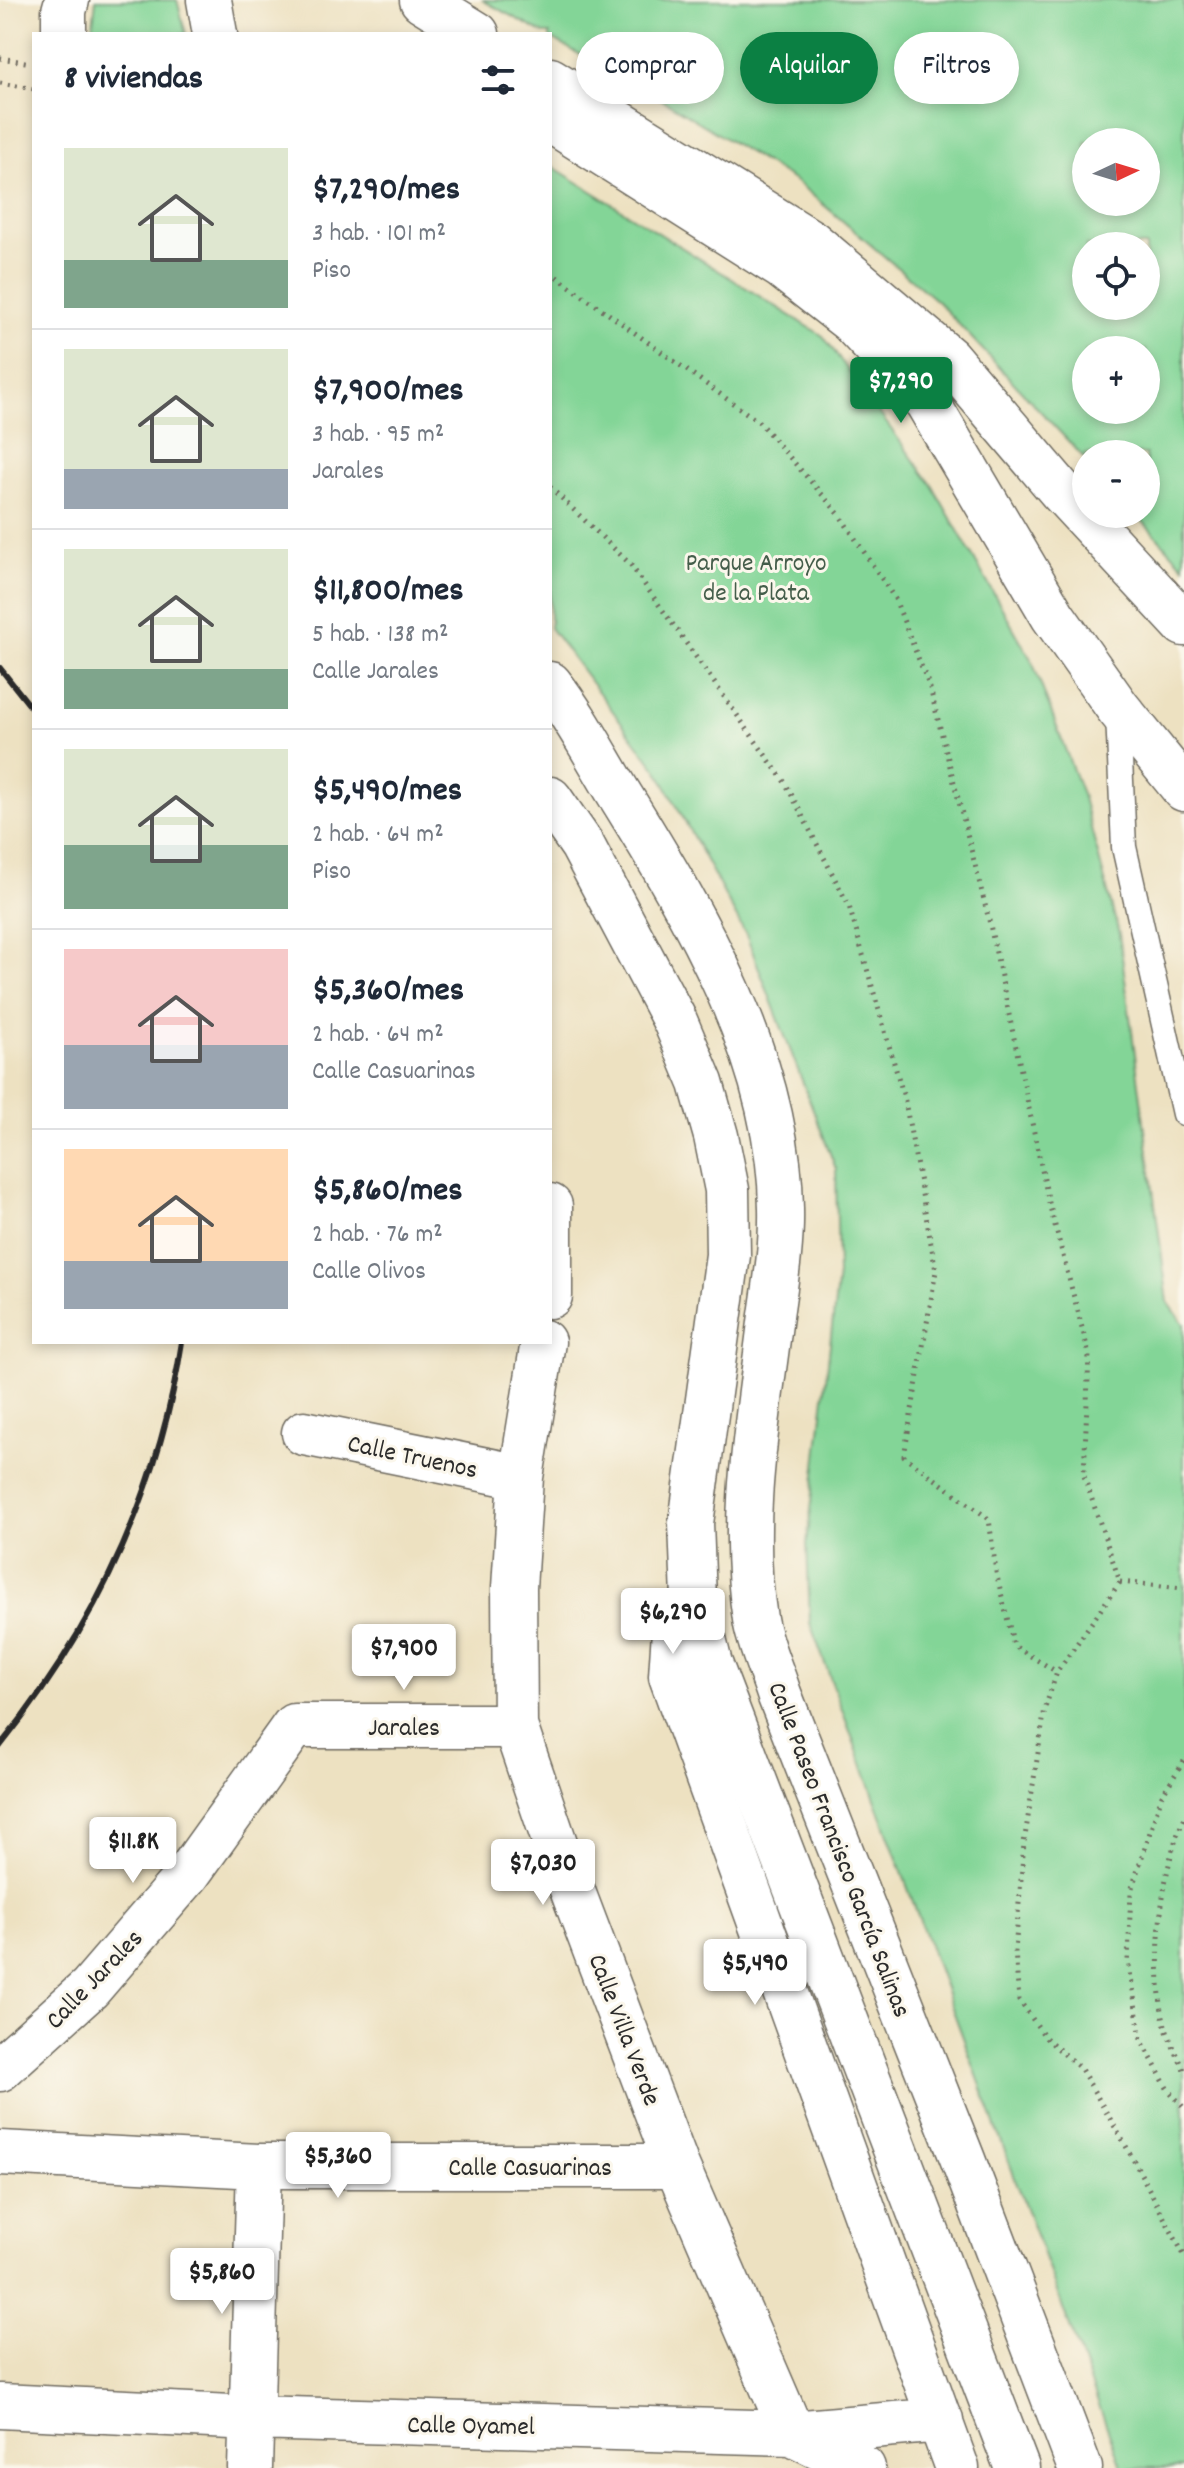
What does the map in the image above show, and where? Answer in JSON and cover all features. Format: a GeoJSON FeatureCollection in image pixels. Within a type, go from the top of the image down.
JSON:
{"type":"FeatureCollection","features":[{"type":"Feature","properties":{"kind":"main road"},"geometry":{"type":"LineString","coordinates":[[64,32],[66,0]]}},
{"type":"Feature","properties":{"kind":"main road"},"geometry":{"type":"LineString","coordinates":[[209,0],[215,32]]}},
{"type":"Feature","properties":{"kind":"main road"},"geometry":{"type":"LineString","coordinates":[[422,0],[474,32]]}},
{"type":"Feature","properties":{"kind":"main road"},"geometry":{"type":"LineString","coordinates":[[552,81],[811,242],[948,358],[1060,490],[1184,624]]}},
{"type":"Feature","properties":{"kind":"main road"},"geometry":{"type":"LineString","coordinates":[[552,121],[782,267],[851,321],[927,402],[1053,616],[1118,708],[1184,789]]}},
{"type":"Feature","properties":{"kind":"main road","name":"Calle Paseo Francisco García Salinas"},"geometry":{"type":"LineString","coordinates":[[552,687],[635,819],[682,901],[728,991],[760,1068],[776,1139],[781,1210],[777,1275],[750,1488],[750,1561],[755,1621],[779,1694],[963,2160],[1080,2468]]}},
{"type":"Feature","properties":{"kind":"main road"},"geometry":{"type":"LineString","coordinates":[[552,802],[582,845],[675,1021],[701,1083],[727,1190],[728,1255],[691,1523],[694,1599],[710,1664],[1017,2468]]}},
{"type":"Feature","properties":{"kind":"main road","name":"Calle Villa Verde"},"geometry":{"type":"LineString","coordinates":[[543,1344],[521,1477],[514,1588],[515,1726],[559,1855],[677,2166],[792,2433]]}},
{"type":"Feature","properties":{"kind":"main road","name":"Calle Truenos"},"geometry":{"type":"LineString","coordinates":[[304,1433],[521,1477]]}},
{"type":"Feature","properties":{"kind":"main road"},"geometry":{"type":"LineString","coordinates":[[694,1599],[674,1631],[671,1676],[957,2468]]}},
{"type":"Feature","properties":{"kind":"main road","name":"Jarales"},"geometry":{"type":"LineString","coordinates":[[294,1726],[515,1726]]}},
{"type":"Feature","properties":{"kind":"main road","name":"Calle Jarales"},"geometry":{"type":"LineString","coordinates":[[0,2069],[90,1988],[178,1886],[294,1726]]}},
{"type":"Feature","properties":{"kind":"main road","name":"Calle Casuarinas"},"geometry":{"type":"LineString","coordinates":[[0,2153],[259,2166],[677,2166]]}},
{"type":"Feature","properties":{"kind":"main road"},"geometry":{"type":"LineString","coordinates":[[250,2468],[259,2166]]}},
{"type":"Feature","properties":{"kind":"main road","name":"Calle Oyamel"},"geometry":{"type":"LineString","coordinates":[[0,2406],[253,2418],[792,2433],[941,2420]]}},
{"type":"Feature","properties":{"kind":"main road"},"geometry":{"type":"LineString","coordinates":[[792,2433],[863,2468]]}},
{"type":"Feature","properties":{"kind":"lane"},"geometry":{"type":"LineString","coordinates":[[1118,708],[1124,847],[1184,1114]]}},
{"type":"Feature","properties":{"kind":"path"},"geometry":{"type":"LineString","coordinates":[[0,58],[32,63]]}},
{"type":"Feature","properties":{"kind":"path"},"geometry":{"type":"LineString","coordinates":[[0,83],[32,89]]}},
{"type":"Feature","properties":{"kind":"path"},"geometry":{"type":"LineString","coordinates":[[552,273],[759,422],[839,514],[895,599],[930,688],[989,920],[1049,1203],[1089,1354],[1084,1476],[1120,1582]]}},
{"type":"Feature","properties":{"kind":"path"},"geometry":{"type":"LineString","coordinates":[[552,489],[630,564],[786,784],[849,906],[905,1101],[936,1271],[904,1456],[989,1519],[996,1572],[1014,1646],[1057,1672]]}},
{"type":"Feature","properties":{"kind":"path"},"geometry":{"type":"LineString","coordinates":[[1120,1582],[1184,1588]]}},
{"type":"Feature","properties":{"kind":"path"},"geometry":{"type":"LineString","coordinates":[[1120,1582],[1057,1672],[1045,1708],[1024,1843],[1015,1951],[1019,2000],[1046,2038],[1081,2069],[1184,2255]]}},
{"type":"Feature","properties":{"kind":"path"},"geometry":{"type":"LineString","coordinates":[[1184,1761],[1162,1795],[1131,1891],[1128,1960],[1141,2039],[1167,2088],[1184,2108]]}},
{"type":"Feature","properties":{"kind":"path"},"geometry":{"type":"LineString","coordinates":[[1184,1819],[1162,1896],[1157,1976],[1165,2025],[1184,2070]]}},
{"type":"Feature","properties":{"kind":"green space"},"geometry":{"type":"Polygon","coordinates":[[[96,0],[177,0],[185,32],[92,32],[96,0]]]}},
{"type":"Feature","properties":{"kind":"green space"},"geometry":{"type":"Polygon","coordinates":[[[482,0],[1184,0],[1184,566],[1149,528],[1160,528],[1160,440],[1072,440],[1072,445],[938,302],[798,183],[670,104],[724,104],[724,32],[576,32],[576,52],[552,39],[552,32],[540,32],[482,0]]]}},
{"type":"Feature","properties":{"kind":"green space","name":"Parque Arroyo de la Plata"},"geometry":{"type":"Polygon","coordinates":[[[552,166],[823,336],[932,485],[1032,661],[1082,794],[1119,934],[1168,1302],[1184,1324],[1184,2468],[1122,2468],[810,1623],[807,1544],[838,1275],[836,1169],[746,935],[658,771],[552,631],[552,166]]]}},
{"type":"Feature","properties":{"kind":"railway"},"geometry":{"type":"LineString","coordinates":[[0,668],[32,708]]}},
{"type":"Feature","properties":{"kind":"railway"},"geometry":{"type":"LineString","coordinates":[[0,1746],[65,1654],[118,1556],[157,1452],[182,1344]]}}]}
